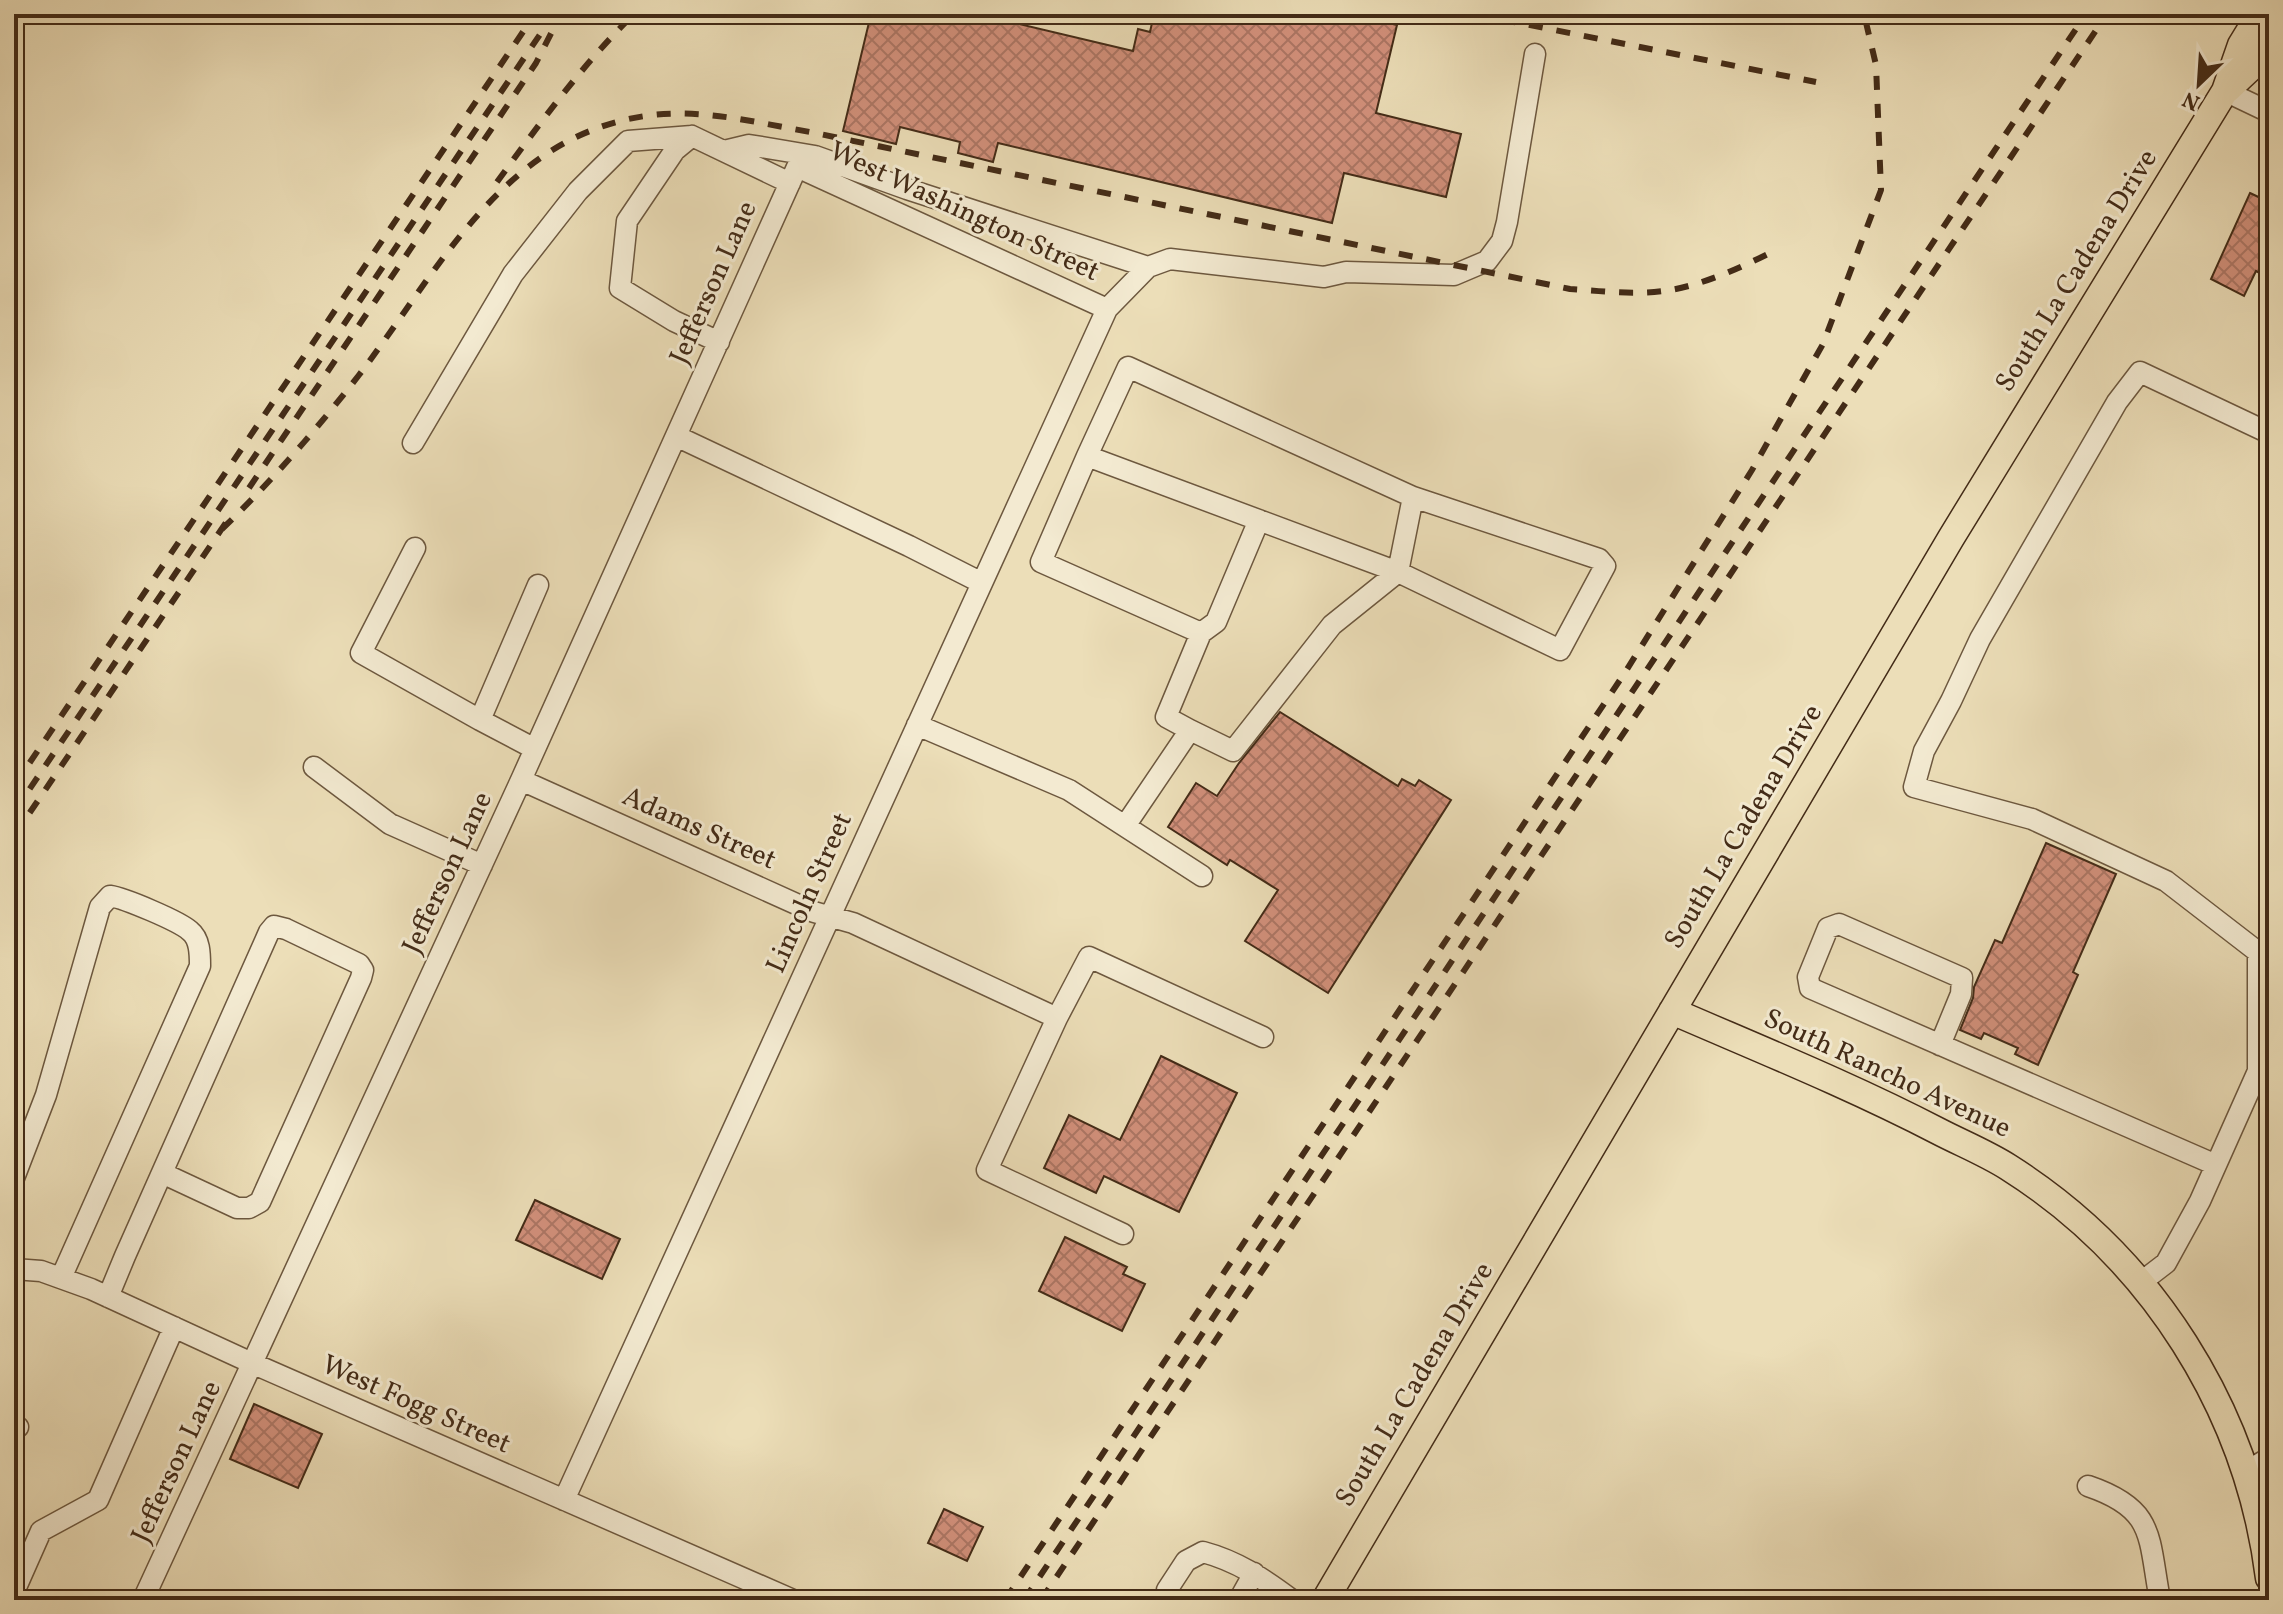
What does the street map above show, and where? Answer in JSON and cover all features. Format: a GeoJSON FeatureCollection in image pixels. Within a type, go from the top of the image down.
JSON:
{"type":"FeatureCollection","features":[{"type":"Feature","properties":{"kind":"main road","name":"South La Cadena Drive"},"geometry":{"type":"LineString","coordinates":[[1325,1600],[1951,538],[2225,91],[2241,45],[2260,14]]}},
{"type":"Feature","properties":{"kind":"main road","name":"South La Cadena Drive"},"geometry":{"type":"LineString","coordinates":[[2225,91],[2269,47]]}},
{"type":"Feature","properties":{"kind":"main road","name":"South Rancho Avenue"},"geometry":{"type":"LineString","coordinates":[[1672,1011],[1864,1093],[2007,1166],[2101,1240],[2174,1326],[2231,1427],[2258,1465],[2269,1578]]}},
{"type":"Feature","properties":{"kind":"street"},"geometry":{"type":"LineString","coordinates":[[724,151],[749,145],[815,156],[1148,267],[1170,259],[1324,277],[1346,272],[1454,275],[1487,261],[1502,241],[1535,54]]}},
{"type":"Feature","properties":{"kind":"street"},"geometry":{"type":"LineString","coordinates":[[2225,91],[2269,112]]}},
{"type":"Feature","properties":{"kind":"street"},"geometry":{"type":"LineString","coordinates":[[692,136],[675,150],[627,221],[620,288],[674,321],[719,342]]}},
{"type":"Feature","properties":{"kind":"street"},"geometry":{"type":"LineString","coordinates":[[413,443],[513,274],[578,191],[628,141],[692,136]]}},
{"type":"Feature","properties":{"kind":"street","name":"West Washington Street"},"geometry":{"type":"LineString","coordinates":[[692,136],[724,151],[794,175],[1107,309]]}},
{"type":"Feature","properties":{"kind":"street","name":"Jefferson Lane"},"geometry":{"type":"LineString","coordinates":[[143,1600],[521,780],[794,175]]}},
{"type":"Feature","properties":{"kind":"street","name":"Lincoln Street"},"geometry":{"type":"LineString","coordinates":[[564,1500],[1107,309],[1148,267]]}},
{"type":"Feature","properties":{"kind":"street"},"geometry":{"type":"LineString","coordinates":[[1087,456],[1398,572],[1560,650],[1605,566],[1599,559],[1413,497],[1128,367],[1087,456],[1041,562],[1201,633]]}},
{"type":"Feature","properties":{"kind":"street"},"geometry":{"type":"LineString","coordinates":[[2140,1283],[2166,1263],[2200,1201],[2258,1071],[2264,953],[2166,881],[2032,819],[1914,787],[1924,751],[1980,639],[2117,402],[2140,372],[2269,433]]}},
{"type":"Feature","properties":{"kind":"street"},"geometry":{"type":"LineString","coordinates":[[676,436],[896,539],[982,583]]}},
{"type":"Feature","properties":{"kind":"street"},"geometry":{"type":"LineString","coordinates":[[1259,520],[1216,622],[1201,633],[1166,717],[1233,751],[1332,625],[1398,572],[1413,497]]}},
{"type":"Feature","properties":{"kind":"street"},"geometry":{"type":"LineString","coordinates":[[415,548],[361,653],[535,749]]}},
{"type":"Feature","properties":{"kind":"street"},"geometry":{"type":"LineString","coordinates":[[480,720],[538,585]]}},
{"type":"Feature","properties":{"kind":"street"},"geometry":{"type":"LineString","coordinates":[[917,725],[1069,790],[1202,876]]}},
{"type":"Feature","properties":{"kind":"street"},"geometry":{"type":"LineString","coordinates":[[1125,826],[1190,730]]}},
{"type":"Feature","properties":{"kind":"street"},"geometry":{"type":"LineString","coordinates":[[314,767],[390,824],[482,865]]}},
{"type":"Feature","properties":{"kind":"street","name":"Adams Street"},"geometry":{"type":"LineString","coordinates":[[521,780],[800,906],[853,923],[1057,1018]]}},
{"type":"Feature","properties":{"kind":"street"},"geometry":{"type":"LineString","coordinates":[[14,1178],[46,1095],[100,907],[110,896],[125,898],[191,931],[200,949],[200,966],[61,1278]]}},
{"type":"Feature","properties":{"kind":"street"},"geometry":{"type":"LineString","coordinates":[[1940,1045],[1961,994],[1962,978],[1839,924],[1828,928],[1808,977],[1810,988],[1940,1045],[2216,1165]]}},
{"type":"Feature","properties":{"kind":"street"},"geometry":{"type":"LineString","coordinates":[[108,1297],[162,1173],[274,926],[359,964],[363,970],[361,978],[260,1202],[249,1208],[237,1208],[162,1173]]}},
{"type":"Feature","properties":{"kind":"street"},"geometry":{"type":"LineString","coordinates":[[1123,1234],[987,1170],[1057,1018],[1089,957],[1263,1037]]}},
{"type":"Feature","properties":{"kind":"street","name":"West Fogg Street"},"geometry":{"type":"LineString","coordinates":[[14,1269],[41,1271],[108,1297],[793,1600]]}},
{"type":"Feature","properties":{"kind":"street"},"geometry":{"type":"LineString","coordinates":[[14,1592],[21,1559],[41,1531],[98,1500],[174,1327]]}},
{"type":"Feature","properties":{"kind":"street"},"geometry":{"type":"LineString","coordinates":[[2088,1486],[2116,1496],[2136,1511],[2146,1528],[2160,1600]]}},
{"type":"Feature","properties":{"kind":"street"},"geometry":{"type":"LineString","coordinates":[[1167,1590],[1186,1561],[1203,1552],[1227,1558],[1292,1600]]}},
{"type":"Feature","properties":{"kind":"street"},"geometry":{"type":"LineString","coordinates":[[1239,1600],[1254,1573]]}},
{"type":"Feature","properties":{"kind":"building"},"geometry":{"type":"Polygon","coordinates":[[[871,14],[977,14],[1133,51],[1138,29],[1150,32],[1154,14],[1350,14],[1397,25],[1376,113],[1461,134],[1446,197],[1344,173],[1332,223],[998,143],[993,162],[958,153],[960,142],[900,127],[896,144],[843,131],[871,14]]]}},
{"type":"Feature","properties":{"kind":"building"},"geometry":{"type":"Polygon","coordinates":[[[2250,193],[2269,202],[2269,278],[2256,271],[2244,296],[2211,279],[2250,193]]]}},
{"type":"Feature","properties":{"kind":"building"},"geometry":{"type":"Polygon","coordinates":[[[1280,712],[1398,786],[1402,779],[1415,786],[1419,780],[1451,800],[1328,993],[1245,941],[1278,890],[1230,860],[1227,865],[1168,827],[1196,783],[1217,796],[1280,712]]]}},
{"type":"Feature","properties":{"kind":"building"},"geometry":{"type":"Polygon","coordinates":[[[2046,843],[2116,874],[2073,972],[2078,975],[2038,1065],[2015,1054],[2018,1048],[1984,1033],[1981,1039],[1960,1030],[1973,998],[1974,987],[1995,940],[2002,943],[2046,843]]]}},
{"type":"Feature","properties":{"kind":"building"},"geometry":{"type":"Polygon","coordinates":[[[1161,1056],[1237,1093],[1179,1212],[1104,1176],[1096,1193],[1044,1168],[1069,1115],[1120,1140],[1161,1056]]]}},
{"type":"Feature","properties":{"kind":"building"},"geometry":{"type":"Polygon","coordinates":[[[535,1200],[620,1239],[602,1279],[516,1240],[535,1200]]]}},
{"type":"Feature","properties":{"kind":"building"},"geometry":{"type":"Polygon","coordinates":[[[1065,1237],[1127,1267],[1123,1274],[1145,1284],[1122,1331],[1039,1291],[1065,1237]]]}},
{"type":"Feature","properties":{"kind":"building"},"geometry":{"type":"Polygon","coordinates":[[[254,1404],[322,1434],[298,1488],[230,1459],[254,1404]]]}},
{"type":"Feature","properties":{"kind":"building"},"geometry":{"type":"Polygon","coordinates":[[[944,1509],[983,1527],[967,1561],[928,1543],[944,1509]]]}},
{"type":"Feature","properties":{"kind":"railway"},"geometry":{"type":"LineString","coordinates":[[14,786],[535,14]]}},
{"type":"Feature","properties":{"kind":"railway"},"geometry":{"type":"LineString","coordinates":[[249,488],[536,63],[561,14]]}},
{"type":"Feature","properties":{"kind":"railway"},"geometry":{"type":"LineString","coordinates":[[497,182],[579,74],[634,14]]}},
{"type":"Feature","properties":{"kind":"railway"},"geometry":{"type":"LineString","coordinates":[[1474,14],[1816,82]]}},
{"type":"Feature","properties":{"kind":"railway"},"geometry":{"type":"LineString","coordinates":[[1005,1600],[1624,674],[1752,470],[1823,344],[1881,190],[1876,65],[1864,14]]}},
{"type":"Feature","properties":{"kind":"railway"},"geometry":{"type":"LineString","coordinates":[[1024,1600],[2086,14]]}},
{"type":"Feature","properties":{"kind":"railway"},"geometry":{"type":"LineString","coordinates":[[1041,1600],[2107,14]]}},
{"type":"Feature","properties":{"kind":"railway"},"geometry":{"type":"LineString","coordinates":[[14,812],[543,30]]}},
{"type":"Feature","properties":{"kind":"railway"},"geometry":{"type":"LineString","coordinates":[[222,529],[276,474],[327,415],[449,251],[481,212],[516,177],[556,148],[601,127],[653,115],[712,115],[810,132],[1570,289],[1640,293],[1677,289],[1720,276],[1774,251]]}},
{"type":"Feature","properties":{"kind":"railway"},"geometry":{"type":"LineString","coordinates":[[14,836],[227,521]]}}]}
